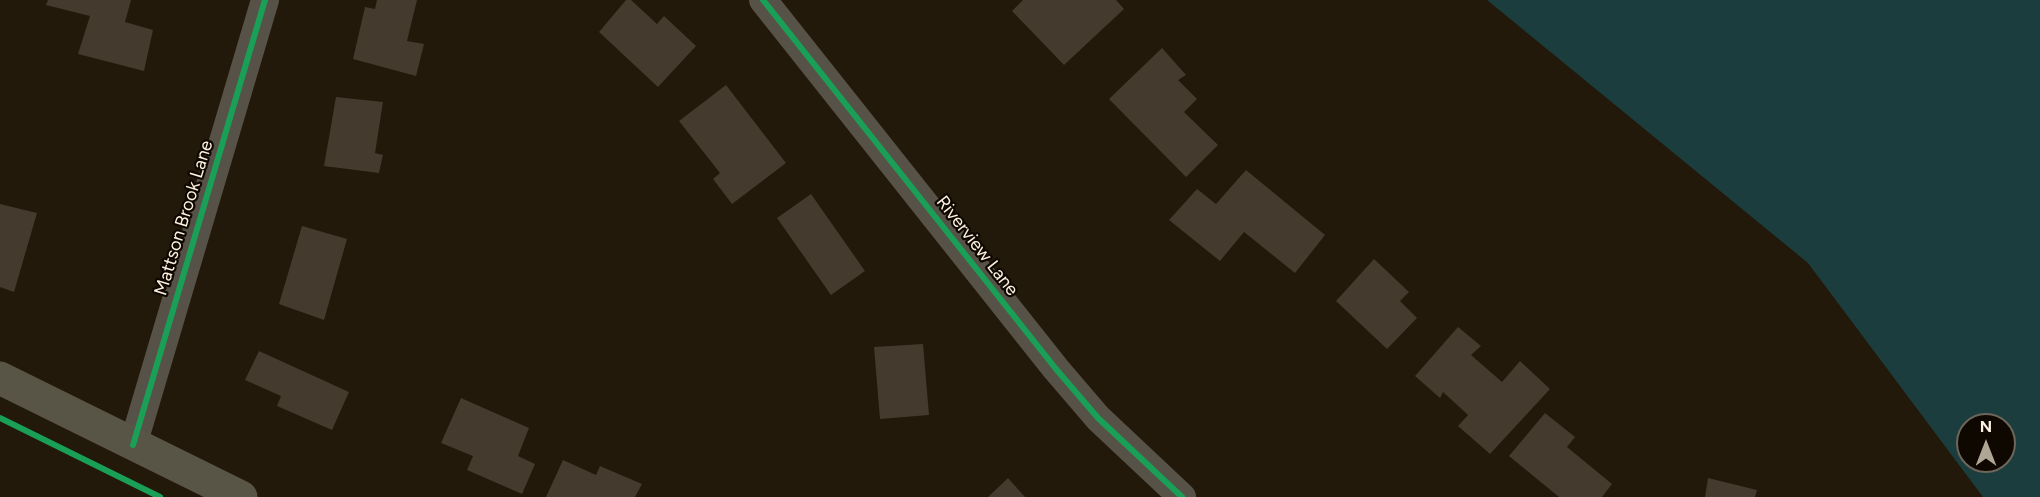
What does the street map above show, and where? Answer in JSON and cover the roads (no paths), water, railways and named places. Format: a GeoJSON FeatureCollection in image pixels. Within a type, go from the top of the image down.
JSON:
{"type":"FeatureCollection","features":[{"type":"Feature","properties":{"kind":"street","name":"Mattson Brook Lane"},"geometry":{"type":"LineString","coordinates":[[133,445],[265,0]]}},
{"type":"Feature","properties":{"kind":"street","name":"Riverview Lane"},"geometry":{"type":"LineString","coordinates":[[763,0],[1056,369],[1098,418],[1182,497]]}},
{"type":"Feature","properties":{"kind":"street"},"geometry":{"type":"LineString","coordinates":[[0,378],[241,497]]}},
{"type":"Feature","properties":{"kind":"water"},"geometry":{"type":"Polygon","coordinates":[[[1487,0],[2040,0],[2040,497],[1983,497],[1965,473],[2016,473],[2016,413],[1956,413],[1956,461],[1808,263],[1487,0]]]}}]}
